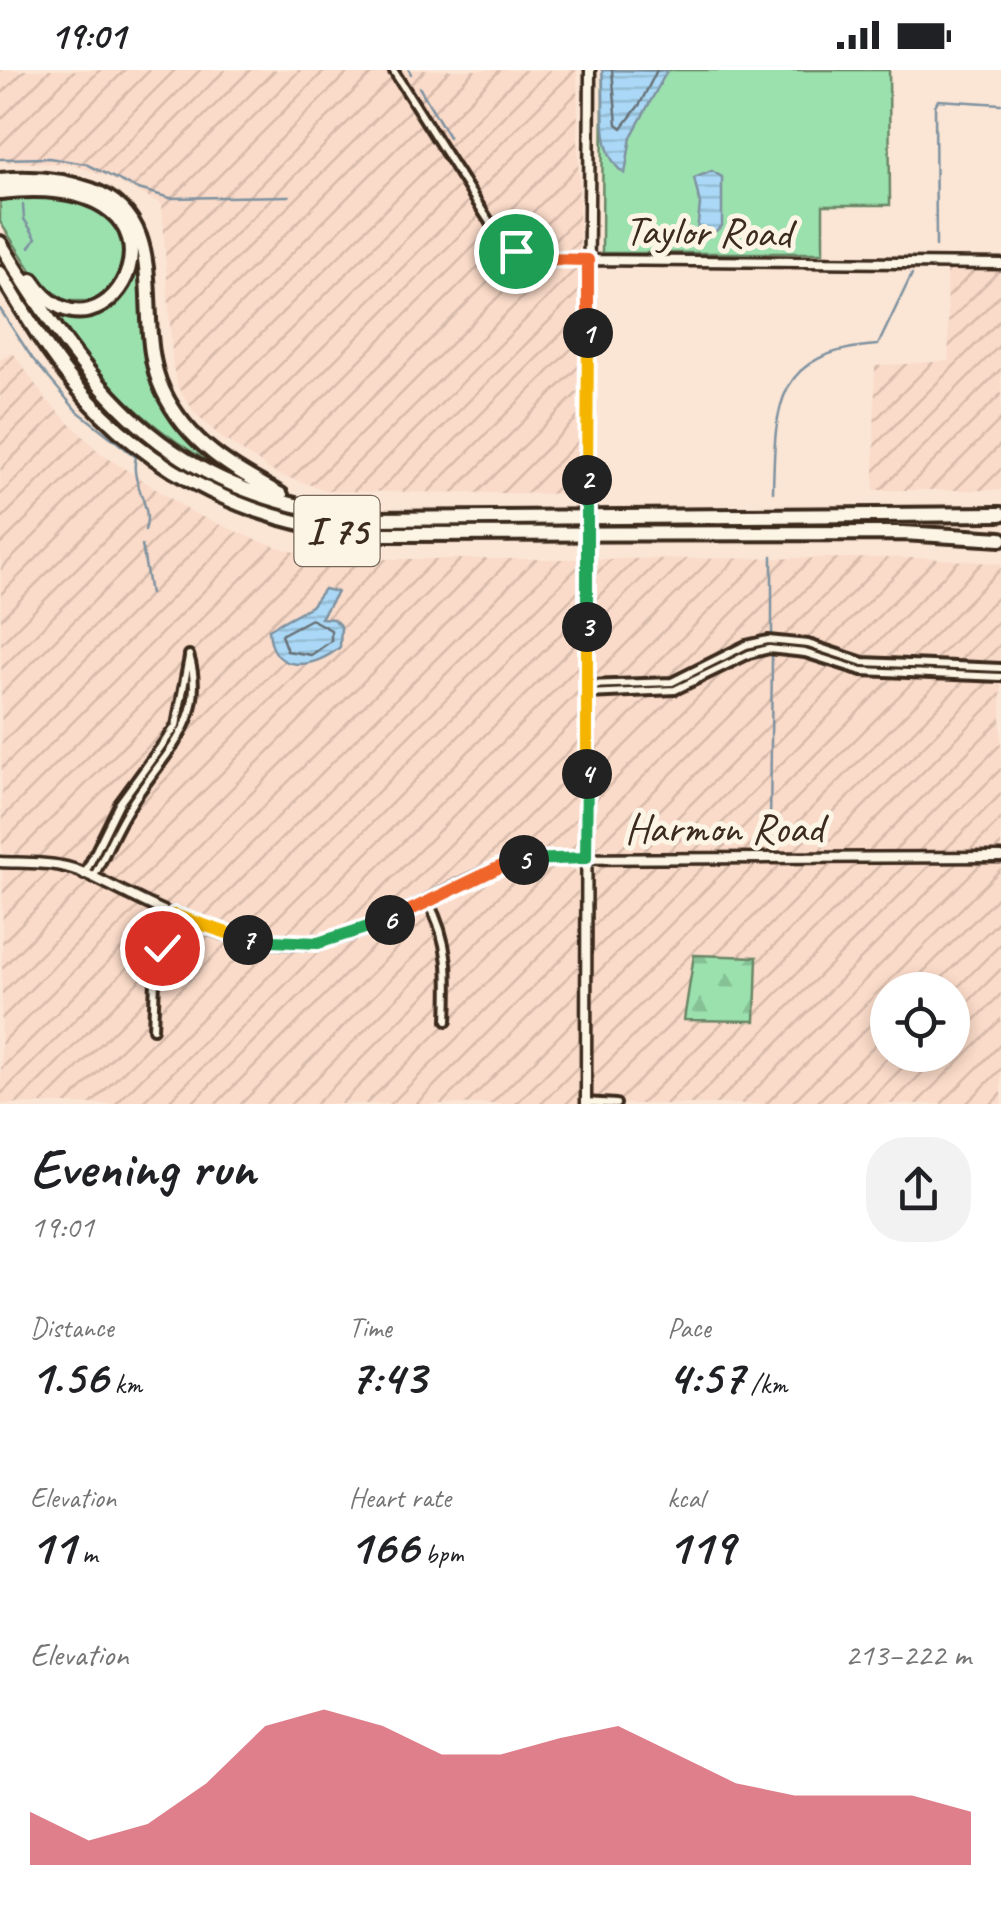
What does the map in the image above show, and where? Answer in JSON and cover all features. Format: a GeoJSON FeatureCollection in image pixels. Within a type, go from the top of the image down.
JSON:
{"type":"FeatureCollection","features":[{"type":"Feature","properties":{"kind":"highway"},"geometry":{"type":"LineString","coordinates":[[0,180],[46,180],[78,186],[113,200],[130,214],[144,247],[152,359],[174,412],[218,459],[305,508]]}},
{"type":"Feature","properties":{"kind":"highway"},"geometry":{"type":"LineString","coordinates":[[0,192],[51,192],[100,206],[128,232],[133,263],[114,297],[94,307],[72,308],[42,294],[13,251],[0,242]]}},
{"type":"Feature","properties":{"kind":"highway","name":"I 75"},"geometry":{"type":"LineString","coordinates":[[0,242],[68,350],[124,413],[171,450],[219,478],[305,508],[374,519],[456,520],[1001,514]]}},
{"type":"Feature","properties":{"kind":"highway","name":"I 75"},"geometry":{"type":"LineString","coordinates":[[0,273],[70,380],[134,443],[214,492],[296,524],[382,534],[903,533],[1001,539]]}},
{"type":"Feature","properties":{"kind":"highway"},"geometry":{"type":"LineString","coordinates":[[0,287],[15,296]]}},
{"type":"Feature","properties":{"kind":"street","name":"Taylor Road"},"geometry":{"type":"LineString","coordinates":[[394,70],[504,242],[534,258],[1001,264]]}},
{"type":"Feature","properties":{"kind":"street"},"geometry":{"type":"LineString","coordinates":[[590,70],[586,1103],[616,1104]]}},
{"type":"Feature","properties":{"kind":"street"},"geometry":{"type":"LineString","coordinates":[[587,690],[672,682],[746,645],[768,640],[805,644],[863,662],[1001,668]]}},
{"type":"Feature","properties":{"kind":"street"},"geometry":{"type":"LineString","coordinates":[[587,690],[674,690],[749,654],[769,649],[805,653],[862,671],[1001,677]]}},
{"type":"Feature","properties":{"kind":"street"},"geometry":{"type":"LineString","coordinates":[[189,655],[195,675],[188,726],[170,756],[129,806],[88,877],[119,804],[176,726],[189,655]]}},
{"type":"Feature","properties":{"kind":"street","name":"Harmon Road"},"geometry":{"type":"LineString","coordinates":[[0,862],[63,866],[199,927],[259,942],[318,943],[378,926],[506,864],[586,858],[1001,857]]}},
{"type":"Feature","properties":{"kind":"street"},"geometry":{"type":"LineString","coordinates":[[428,901],[448,950],[447,1022]]}},
{"type":"Feature","properties":{"kind":"street"},"geometry":{"type":"LineString","coordinates":[[153,1030],[156,981],[174,915]]}},
{"type":"Feature","properties":{"kind":"shaded area"},"geometry":{"type":"Polygon","coordinates":[[[0,70],[577,70],[583,494],[329,491],[277,474],[221,437],[195,413],[178,387],[173,367],[162,204],[109,177],[73,165],[0,161],[0,70]]]}},
{"type":"Feature","properties":{"kind":"shaded area"},"geometry":{"type":"Polygon","coordinates":[[[947,267],[1001,268],[1001,490],[874,490],[875,366],[949,361],[947,267]]]}},
{"type":"Feature","properties":{"kind":"shaded area"},"geometry":{"type":"Polygon","coordinates":[[[13,353],[47,401],[100,453],[193,513],[258,541],[294,552],[352,559],[584,559],[577,848],[505,859],[359,928],[286,940],[242,937],[205,924],[72,862],[2,857],[0,360],[13,353]]]}},
{"type":"Feature","properties":{"kind":"shaded area"},"geometry":{"type":"Polygon","coordinates":[[[927,558],[1001,564],[1001,853],[676,855],[599,852],[592,847],[591,559],[927,558]]]}},
{"type":"Feature","properties":{"kind":"shaded area"},"geometry":{"type":"Polygon","coordinates":[[[1001,861],[1001,1104],[589,1104],[590,878],[598,865],[1001,861]]]}},
{"type":"Feature","properties":{"kind":"shaded area"},"geometry":{"type":"Polygon","coordinates":[[[570,865],[578,874],[578,1104],[1,1104],[3,867],[66,873],[215,938],[278,950],[333,945],[365,936],[507,869],[570,865]]]}},
{"type":"Feature","properties":{"kind":"green space"},"geometry":{"type":"Polygon","coordinates":[[[603,70],[889,70],[890,205],[823,205],[823,253],[602,253],[603,70]]]}},
{"type":"Feature","properties":{"kind":"green space"},"geometry":{"type":"Polygon","coordinates":[[[39,182],[86,190],[116,205],[132,226],[140,252],[147,349],[157,384],[182,426],[234,476],[177,442],[128,402],[85,356],[46,302],[86,308],[115,299],[132,279],[136,254],[126,227],[101,204],[59,190],[0,189],[0,184],[39,182]]]}},
{"type":"Feature","properties":{"kind":"green space"},"geometry":{"type":"Polygon","coordinates":[[[0,196],[70,200],[109,216],[128,249],[116,287],[95,301],[63,301],[38,281],[0,222],[0,196]]]}},
{"type":"Feature","properties":{"kind":"green space"},"geometry":{"type":"Polygon","coordinates":[[[694,955],[757,957],[755,1021],[684,1020],[694,955]]]}},
{"type":"Feature","properties":{"kind":"water"},"geometry":{"type":"Polygon","coordinates":[[[602,70],[667,71],[631,137],[625,174],[609,154],[602,70]]]}},
{"type":"Feature","properties":{"kind":"water"},"geometry":{"type":"Polygon","coordinates":[[[712,171],[722,177],[722,226],[708,237],[697,232],[700,204],[694,178],[712,171]]]}},
{"type":"Feature","properties":{"kind":"water"},"geometry":{"type":"Polygon","coordinates":[[[324,589],[337,592],[321,618],[333,619],[341,626],[340,647],[307,663],[285,661],[277,655],[269,629],[311,606],[324,589]]]}},
{"type":"Feature","properties":{"kind":"waterway"},"geometry":{"type":"LineString","coordinates":[[409,70],[411,74]]}},
{"type":"Feature","properties":{"kind":"waterway"},"geometry":{"type":"LineString","coordinates":[[419,87],[449,137]]}},
{"type":"Feature","properties":{"kind":"waterway"},"geometry":{"type":"LineString","coordinates":[[936,246],[935,106],[938,100],[1001,104]]}},
{"type":"Feature","properties":{"kind":"waterway"},"geometry":{"type":"LineString","coordinates":[[0,159],[49,158],[86,164],[135,188],[170,198],[289,196]]}},
{"type":"Feature","properties":{"kind":"waterway"},"geometry":{"type":"LineString","coordinates":[[23,205],[24,219],[36,238],[30,247]]}},
{"type":"Feature","properties":{"kind":"waterway"},"geometry":{"type":"LineString","coordinates":[[773,492],[776,433],[788,388],[800,371],[818,359],[878,345],[912,274]]}},
{"type":"Feature","properties":{"kind":"waterway"},"geometry":{"type":"LineString","coordinates":[[0,309],[32,358],[76,410],[136,457],[136,476],[146,512],[145,530]]}},
{"type":"Feature","properties":{"kind":"waterway"},"geometry":{"type":"LineString","coordinates":[[142,545],[150,594]]}},
{"type":"Feature","properties":{"kind":"waterway"},"geometry":{"type":"LineString","coordinates":[[772,556],[772,636]]}},
{"type":"Feature","properties":{"kind":"waterway"},"geometry":{"type":"LineString","coordinates":[[770,828],[772,656]]}},
{"type":"Feature","properties":{"kind":"route"},"geometry":{"type":"LineString","coordinates":[[162,948],[174,915],[228,936],[259,942],[318,943],[378,926],[506,864],[586,858],[588,260],[543,259],[516,251]]}}]}
